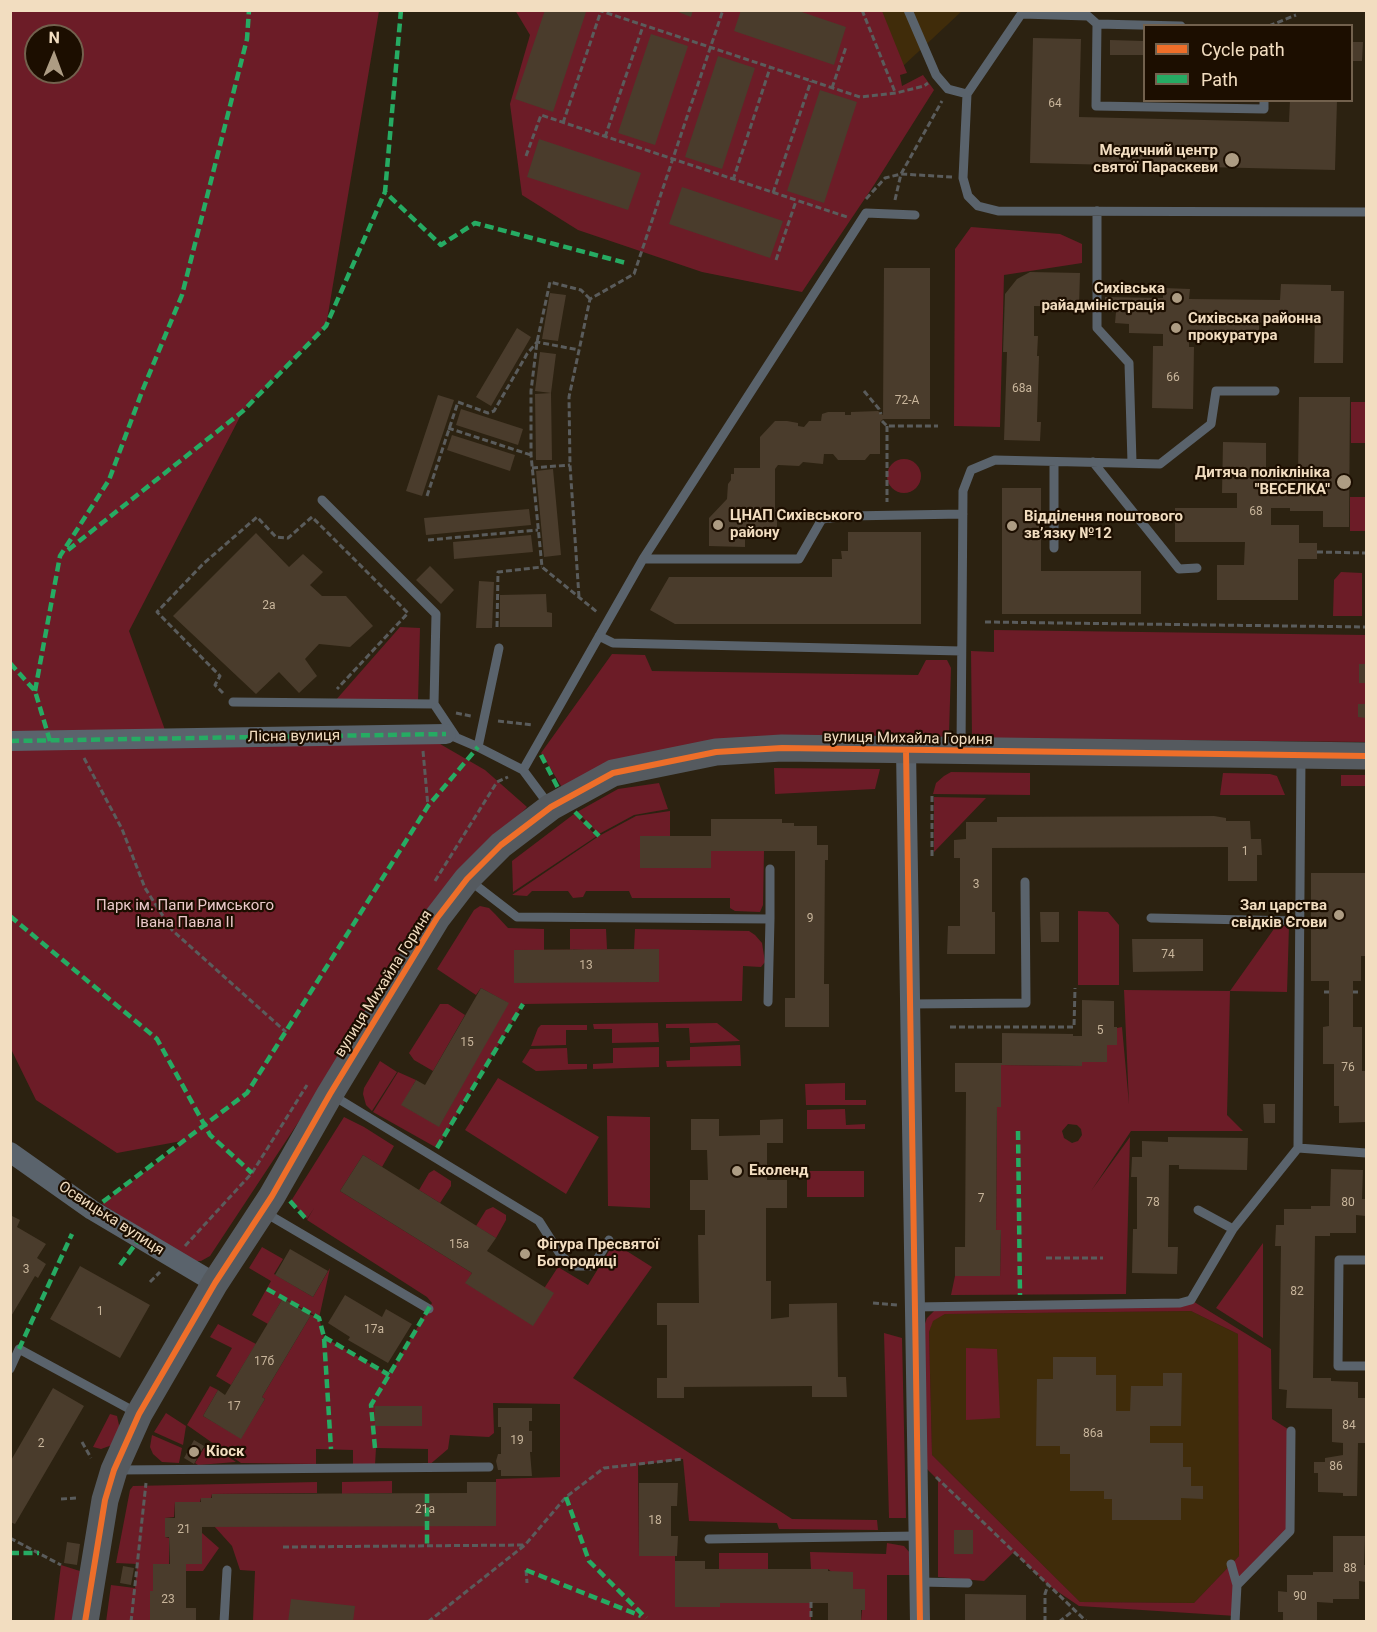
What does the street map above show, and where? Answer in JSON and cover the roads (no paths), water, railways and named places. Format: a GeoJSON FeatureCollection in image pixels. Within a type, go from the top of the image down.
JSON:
{"type":"FeatureCollection","features":[{"type":"Feature","properties":{"kind":"street","name":"Лісна вулиця"},"geometry":{"type":"LineString","coordinates":[[10,741],[451,736]]}},
{"type":"Feature","properties":{"kind":"street","name":"вулиця Михайла Гориня"},"geometry":{"type":"LineString","coordinates":[[85,1622],[105,1500],[103,1464],[139,1414],[215,1282],[261,1211],[319,1089],[437,918],[467,879],[501,845],[551,807],[613,773],[716,752],[782,748],[1366,756]]}},
{"type":"Feature","properties":{"kind":"street"},"geometry":{"type":"LineString","coordinates":[[906,750],[920,1622]]}},
{"type":"Feature","properties":{"kind":"street","name":"Освицька вулиця"},"geometry":{"type":"LineString","coordinates":[[10,1152],[92,1210],[172,1259],[215,1282]]}},
{"type":"Feature","properties":{"kind":"lane"},"geometry":{"type":"LineString","coordinates":[[908,10],[936,75],[948,89],[967,94]]}},
{"type":"Feature","properties":{"kind":"lane"},"geometry":{"type":"LineString","coordinates":[[1143,25],[1097,24],[1088,15],[1023,12],[967,94],[963,178],[968,196],[972,201],[987,210],[998,211],[1366,212]]}},
{"type":"Feature","properties":{"kind":"lane"},"geometry":{"type":"LineString","coordinates":[[1097,24],[1096,106],[1264,109],[1264,102]]}},
{"type":"Feature","properties":{"kind":"lane"},"geometry":{"type":"LineString","coordinates":[[1097,210],[1097,328],[1129,363],[1132,462]]}},
{"type":"Feature","properties":{"kind":"lane"},"geometry":{"type":"LineString","coordinates":[[523,770],[644,559],[866,213],[915,215]]}},
{"type":"Feature","properties":{"kind":"lane"},"geometry":{"type":"LineString","coordinates":[[961,752],[963,491],[971,470],[995,460],[1160,464],[1211,424],[1216,391],[1275,391]]}},
{"type":"Feature","properties":{"kind":"lane"},"geometry":{"type":"LineString","coordinates":[[1054,462],[1054,548]]}},
{"type":"Feature","properties":{"kind":"lane"},"geometry":{"type":"LineString","coordinates":[[1093,462],[1179,569],[1197,568]]}},
{"type":"Feature","properties":{"kind":"lane"},"geometry":{"type":"LineString","coordinates":[[322,500],[436,614],[434,704],[451,736]]}},
{"type":"Feature","properties":{"kind":"lane"},"geometry":{"type":"LineString","coordinates":[[644,559],[799,559],[822,519],[848,516],[963,514]]}},
{"type":"Feature","properties":{"kind":"lane"},"geometry":{"type":"LineString","coordinates":[[599,636],[613,643],[961,651]]}},
{"type":"Feature","properties":{"kind":"lane"},"geometry":{"type":"LineString","coordinates":[[478,747],[499,648]]}},
{"type":"Feature","properties":{"kind":"lane"},"geometry":{"type":"LineString","coordinates":[[233,702],[434,704]]}},
{"type":"Feature","properties":{"kind":"lane","name":"Лісна вулиця"},"geometry":{"type":"LineString","coordinates":[[451,736],[523,770],[551,807]]}},
{"type":"Feature","properties":{"kind":"lane"},"geometry":{"type":"LineString","coordinates":[[914,1307],[1180,1307],[1191,1300],[1233,1229],[1298,1148],[1301,756]]}},
{"type":"Feature","properties":{"kind":"lane"},"geometry":{"type":"LineString","coordinates":[[768,1002],[770,869]]}},
{"type":"Feature","properties":{"kind":"lane"},"geometry":{"type":"LineString","coordinates":[[467,879],[517,917],[770,919]]}},
{"type":"Feature","properties":{"kind":"lane"},"geometry":{"type":"LineString","coordinates":[[910,1004],[1026,1003],[1025,882]]}},
{"type":"Feature","properties":{"kind":"lane"},"geometry":{"type":"LineString","coordinates":[[1151,918],[1298,921]]}},
{"type":"Feature","properties":{"kind":"lane"},"geometry":{"type":"LineString","coordinates":[[319,1089],[539,1221],[562,1257],[576,1266],[593,1266],[609,1240]]}},
{"type":"Feature","properties":{"kind":"lane"},"geometry":{"type":"LineString","coordinates":[[1298,1148],[1366,1153]]}},
{"type":"Feature","properties":{"kind":"lane"},"geometry":{"type":"LineString","coordinates":[[1198,1210],[1233,1229]]}},
{"type":"Feature","properties":{"kind":"lane"},"geometry":{"type":"LineString","coordinates":[[261,1211],[429,1309]]}},
{"type":"Feature","properties":{"kind":"lane"},"geometry":{"type":"LineString","coordinates":[[1366,1260],[1339,1260],[1338,1366],[1366,1366]]}},
{"type":"Feature","properties":{"kind":"lane"},"geometry":{"type":"LineString","coordinates":[[10,1369],[19,1348],[139,1414]]}},
{"type":"Feature","properties":{"kind":"lane"},"geometry":{"type":"LineString","coordinates":[[1237,1585],[1290,1531],[1291,1431]]}},
{"type":"Feature","properties":{"kind":"lane"},"geometry":{"type":"LineString","coordinates":[[103,1464],[150,1470],[489,1467]]}},
{"type":"Feature","properties":{"kind":"lane"},"geometry":{"type":"LineString","coordinates":[[709,1539],[918,1536]]}},
{"type":"Feature","properties":{"kind":"lane"},"geometry":{"type":"LineString","coordinates":[[1231,1564],[1237,1585],[1235,1622]]}},
{"type":"Feature","properties":{"kind":"lane"},"geometry":{"type":"LineString","coordinates":[[227,1569],[224,1621],[231,1622]]}},
{"type":"Feature","properties":{"kind":"lane"},"geometry":{"type":"LineString","coordinates":[[920,1582],[968,1583]]}},
{"type":"Feature","properties":{"kind":"place","name":"Медичний центр святої Параскеви"},"geometry":{"type":"Point","coordinates":[1232,160]}},
{"type":"Feature","properties":{"kind":"place","name":"Сихівська райадміністрація"},"geometry":{"type":"Point","coordinates":[1177,298]}},
{"type":"Feature","properties":{"kind":"place","name":"Сихівська районна прокуратура"},"geometry":{"type":"Point","coordinates":[1176,328]}},
{"type":"Feature","properties":{"kind":"place","name":"Дитяча поліклініка \"ВЕСЕЛКА\""},"geometry":{"type":"Point","coordinates":[1344,482]}},
{"type":"Feature","properties":{"kind":"place","name":"ЦНАП Сихівського району"},"geometry":{"type":"Point","coordinates":[718,525]}},
{"type":"Feature","properties":{"kind":"place","name":"Відділення поштового зв’язку №12"},"geometry":{"type":"Point","coordinates":[1012,526]}},
{"type":"Feature","properties":{"kind":"place","name":"Зал царства свідків Єгови"},"geometry":{"type":"Point","coordinates":[1339,915]}},
{"type":"Feature","properties":{"kind":"place","name":"Еколенд"},"geometry":{"type":"Point","coordinates":[737,1171]}},
{"type":"Feature","properties":{"kind":"place","name":"Фігура Пресвятої Богородиці"},"geometry":{"type":"Point","coordinates":[525,1254]}},
{"type":"Feature","properties":{"kind":"place","name":"Кіоск"},"geometry":{"type":"Point","coordinates":[194,1452]}},
{"type":"Feature","properties":{"kind":"park label","name":"Парк ім. Папи Римського Івана Павла ІІ"},"geometry":{"type":"Point","coordinates":[185,914]}}]}
